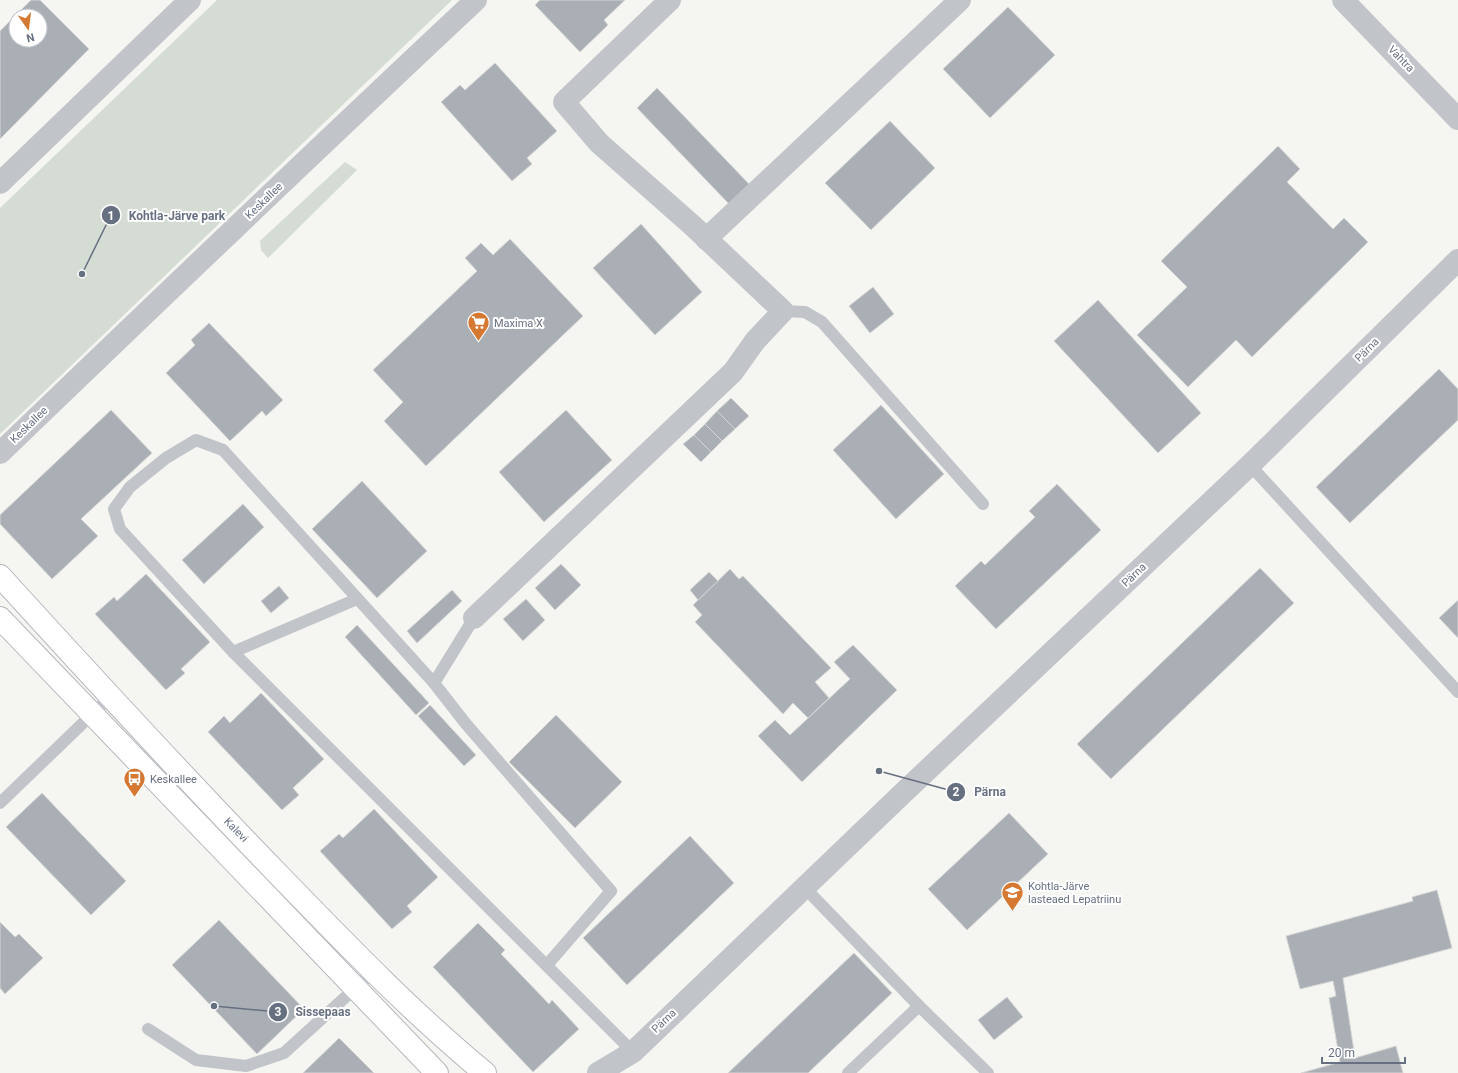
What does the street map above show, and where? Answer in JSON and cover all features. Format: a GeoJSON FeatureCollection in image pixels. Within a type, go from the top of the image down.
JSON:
{"type":"FeatureCollection","features":[{"type":"Feature","properties":{"kind":"main road","name":"Kalevi"},"geometry":{"type":"LineString","coordinates":[[0,576],[110,697],[373,972],[453,1046],[485,1073]]}},
{"type":"Feature","properties":{"kind":"main road"},"geometry":{"type":"LineString","coordinates":[[0,618],[437,1073]]}},
{"type":"Feature","properties":{"kind":"street"},"geometry":{"type":"LineString","coordinates":[[0,183],[190,0]]}},
{"type":"Feature","properties":{"kind":"street","name":"Keskallee"},"geometry":{"type":"LineString","coordinates":[[0,453],[476,0]]}},
{"type":"Feature","properties":{"kind":"street"},"geometry":{"type":"LineString","coordinates":[[474,618],[733,372],[756,341],[783,311],[706,239],[599,143],[564,102],[670,0]]}},
{"type":"Feature","properties":{"kind":"street"},"geometry":{"type":"LineString","coordinates":[[706,239],[960,0]]}},
{"type":"Feature","properties":{"kind":"street","name":"Vahtra"},"geometry":{"type":"LineString","coordinates":[[1343,0],[1458,118]]}},
{"type":"Feature","properties":{"kind":"street","name":"Pärna"},"geometry":{"type":"LineString","coordinates":[[598,1073],[633,1052],[804,887],[1250,465],[1458,260]]}},
{"type":"Feature","properties":{"kind":"street","name":"Pärna"},"geometry":{"type":"LineString","coordinates":[[620,1073],[633,1052]]}},
{"type":"Feature","properties":{"kind":"lane"},"geometry":{"type":"LineString","coordinates":[[783,311],[805,312],[822,322],[983,504]]}},
{"type":"Feature","properties":{"kind":"lane"},"geometry":{"type":"LineString","coordinates":[[547,965],[611,891],[466,724],[434,683],[223,450],[196,440],[166,458],[130,487],[114,509],[120,529],[233,652],[633,1052]]}},
{"type":"Feature","properties":{"kind":"lane"},"geometry":{"type":"LineString","coordinates":[[1250,465],[1458,692]]}},
{"type":"Feature","properties":{"kind":"lane"},"geometry":{"type":"LineString","coordinates":[[233,652],[357,599]]}},
{"type":"Feature","properties":{"kind":"lane"},"geometry":{"type":"LineString","coordinates":[[434,683],[452,651],[474,618]]}},
{"type":"Feature","properties":{"kind":"lane"},"geometry":{"type":"LineString","coordinates":[[0,804],[110,697]]}},
{"type":"Feature","properties":{"kind":"lane"},"geometry":{"type":"LineString","coordinates":[[804,887],[919,1006],[988,1073]]}},
{"type":"Feature","properties":{"kind":"lane"},"geometry":{"type":"LineString","coordinates":[[148,1029],[196,1060],[246,1066],[284,1053],[373,972]]}},
{"type":"Feature","properties":{"kind":"lane"},"geometry":{"type":"LineString","coordinates":[[848,1073],[919,1006]]}},
{"type":"Feature","properties":{"kind":"shaded area"},"geometry":{"type":"Polygon","coordinates":[[[217,0],[452,0],[0,434],[0,208],[217,0]]]}},
{"type":"Feature","properties":{"kind":"shaded area"},"geometry":{"type":"Polygon","coordinates":[[[345,162],[357,170],[268,258],[261,250],[260,241],[345,162]]]}},
{"type":"Feature","properties":{"kind":"building"},"geometry":{"type":"Polygon","coordinates":[[[31,0],[40,0],[48,8],[23,8],[31,0]]]}},
{"type":"Feature","properties":{"kind":"building"},"geometry":{"type":"Polygon","coordinates":[[[540,0],[625,0],[604,20],[608,25],[580,52],[535,5],[540,0]]]}},
{"type":"Feature","properties":{"kind":"building"},"geometry":{"type":"Polygon","coordinates":[[[1008,7],[1055,55],[990,118],[943,69],[1008,7]]]}},
{"type":"Feature","properties":{"kind":"building"},"geometry":{"type":"Polygon","coordinates":[[[48,8],[89,49],[0,139],[0,31],[8,23],[8,48],[48,48],[48,8]]]}},
{"type":"Feature","properties":{"kind":"building"},"geometry":{"type":"Polygon","coordinates":[[[495,63],[557,131],[527,158],[532,164],[512,181],[441,102],[460,85],[465,90],[495,63]]]}},
{"type":"Feature","properties":{"kind":"building"},"geometry":{"type":"Polygon","coordinates":[[[657,88],[749,184],[729,204],[637,108],[657,88]]]}},
{"type":"Feature","properties":{"kind":"building"},"geometry":{"type":"Polygon","coordinates":[[[890,121],[935,168],[871,230],[825,183],[890,121]]]}},
{"type":"Feature","properties":{"kind":"building"},"geometry":{"type":"Polygon","coordinates":[[[1278,146],[1300,169],[1287,182],[1333,229],[1344,218],[1368,242],[1252,357],[1236,340],[1188,387],[1137,335],[1187,287],[1161,261],[1278,146]]]}},
{"type":"Feature","properties":{"kind":"building"},"geometry":{"type":"Polygon","coordinates":[[[641,224],[702,292],[655,335],[593,268],[641,224]]]}},
{"type":"Feature","properties":{"kind":"building","name":"Maxima X"},"geometry":{"type":"Polygon","coordinates":[[[510,239],[583,316],[426,466],[384,421],[403,402],[373,370],[477,271],[465,258],[481,243],[493,255],[510,239]]]}},
{"type":"Feature","properties":{"kind":"building"},"geometry":{"type":"Polygon","coordinates":[[[873,287],[894,314],[870,333],[849,306],[873,287]]]}},
{"type":"Feature","properties":{"kind":"building"},"geometry":{"type":"Polygon","coordinates":[[[1098,300],[1201,413],[1158,453],[1054,341],[1098,300]]]}},
{"type":"Feature","properties":{"kind":"building"},"geometry":{"type":"Polygon","coordinates":[[[209,323],[283,400],[266,416],[262,411],[230,441],[166,373],[195,345],[191,340],[209,323]]]}},
{"type":"Feature","properties":{"kind":"building"},"geometry":{"type":"Polygon","coordinates":[[[1439,369],[1458,389],[1458,420],[1350,523],[1316,487],[1439,369]]]}},
{"type":"Feature","properties":{"kind":"building"},"geometry":{"type":"Polygon","coordinates":[[[731,398],[749,416],[735,429],[717,411],[731,398]]]}},
{"type":"Feature","properties":{"kind":"building"},"geometry":{"type":"Polygon","coordinates":[[[881,405],[944,474],[896,519],[833,450],[881,405]]]}},
{"type":"Feature","properties":{"kind":"building"},"geometry":{"type":"Polygon","coordinates":[[[111,410],[152,453],[81,519],[98,536],[52,579],[0,524],[0,515],[111,410]]]}},
{"type":"Feature","properties":{"kind":"building"},"geometry":{"type":"Polygon","coordinates":[[[566,410],[612,460],[544,522],[499,472],[566,410]]]}},
{"type":"Feature","properties":{"kind":"building"},"geometry":{"type":"Polygon","coordinates":[[[717,411],[735,429],[722,441],[705,424],[717,411]]]}},
{"type":"Feature","properties":{"kind":"building"},"geometry":{"type":"Polygon","coordinates":[[[705,424],[722,441],[711,452],[694,435],[705,424]]]}},
{"type":"Feature","properties":{"kind":"building"},"geometry":{"type":"Polygon","coordinates":[[[694,435],[711,452],[701,462],[683,444],[694,435]]]}},
{"type":"Feature","properties":{"kind":"building"},"geometry":{"type":"Polygon","coordinates":[[[362,481],[427,551],[377,598],[312,529],[362,481]]]}},
{"type":"Feature","properties":{"kind":"building"},"geometry":{"type":"Polygon","coordinates":[[[1057,484],[1101,530],[996,629],[955,586],[981,561],[985,565],[1035,517],[1029,511],[1057,484]]]}},
{"type":"Feature","properties":{"kind":"building"},"geometry":{"type":"Polygon","coordinates":[[[243,504],[264,527],[204,584],[182,560],[243,504]]]}},
{"type":"Feature","properties":{"kind":"building"},"geometry":{"type":"Polygon","coordinates":[[[561,564],[581,585],[555,610],[535,588],[561,564]]]}},
{"type":"Feature","properties":{"kind":"building"},"geometry":{"type":"Polygon","coordinates":[[[1260,568],[1294,603],[1111,779],[1077,744],[1260,568]]]}},
{"type":"Feature","properties":{"kind":"building"},"geometry":{"type":"Polygon","coordinates":[[[730,569],[739,579],[743,576],[831,668],[815,682],[829,698],[808,718],[793,703],[783,714],[695,622],[702,615],[693,605],[730,569]]]}},
{"type":"Feature","properties":{"kind":"building"},"geometry":{"type":"Polygon","coordinates":[[[709,572],[718,581],[698,600],[690,590],[709,572]]]}},
{"type":"Feature","properties":{"kind":"building"},"geometry":{"type":"Polygon","coordinates":[[[146,574],[210,642],[181,669],[185,673],[166,690],[95,614],[114,597],[117,601],[146,574]]]}},
{"type":"Feature","properties":{"kind":"building"},"geometry":{"type":"Polygon","coordinates":[[[279,586],[289,598],[271,613],[261,601],[279,586]]]}},
{"type":"Feature","properties":{"kind":"building"},"geometry":{"type":"Polygon","coordinates":[[[452,590],[462,601],[417,643],[407,631],[452,590]]]}},
{"type":"Feature","properties":{"kind":"building"},"geometry":{"type":"Polygon","coordinates":[[[526,599],[545,620],[523,641],[503,619],[526,599]]]}},
{"type":"Feature","properties":{"kind":"building"},"geometry":{"type":"Polygon","coordinates":[[[1458,600],[1458,638],[1439,618],[1458,600]]]}},
{"type":"Feature","properties":{"kind":"building"},"geometry":{"type":"Polygon","coordinates":[[[357,625],[429,703],[416,715],[345,637],[357,625]]]}},
{"type":"Feature","properties":{"kind":"building"},"geometry":{"type":"Polygon","coordinates":[[[853,645],[897,690],[802,782],[758,736],[775,720],[790,735],[850,679],[834,662],[853,645]]]}},
{"type":"Feature","properties":{"kind":"building"},"geometry":{"type":"Polygon","coordinates":[[[261,693],[324,759],[293,788],[299,795],[282,810],[208,732],[224,716],[230,723],[261,693]]]}},
{"type":"Feature","properties":{"kind":"building"},"geometry":{"type":"Polygon","coordinates":[[[430,705],[476,755],[464,766],[418,716],[430,705]]]}},
{"type":"Feature","properties":{"kind":"building"},"geometry":{"type":"Polygon","coordinates":[[[556,715],[622,782],[575,828],[509,762],[556,715]]]}},
{"type":"Feature","properties":{"kind":"building"},"geometry":{"type":"Polygon","coordinates":[[[42,793],[126,881],[91,915],[6,827],[42,793]]]}},
{"type":"Feature","properties":{"kind":"building"},"geometry":{"type":"Polygon","coordinates":[[[374,809],[438,877],[407,906],[412,912],[392,929],[320,851],[339,834],[343,838],[374,809]]]}},
{"type":"Feature","properties":{"kind":"building"},"geometry":{"type":"Polygon","coordinates":[[[1009,813],[1048,854],[967,930],[928,889],[1009,813]]]}},
{"type":"Feature","properties":{"kind":"building"},"geometry":{"type":"Polygon","coordinates":[[[690,836],[734,883],[627,985],[583,938],[690,836]]]}},
{"type":"Feature","properties":{"kind":"building"},"geometry":{"type":"Polygon","coordinates":[[[1437,890],[1452,948],[1343,978],[1355,1058],[1396,1046],[1403,1073],[1301,1073],[1340,1062],[1329,998],[1336,996],[1333,981],[1300,989],[1286,936],[1413,901],[1412,897],[1437,890]]]}},
{"type":"Feature","properties":{"kind":"building"},"geometry":{"type":"Polygon","coordinates":[[[219,920],[304,1009],[257,1054],[172,965],[219,920]]]}},
{"type":"Feature","properties":{"kind":"building"},"geometry":{"type":"Polygon","coordinates":[[[0,922],[15,937],[19,934],[43,958],[5,994],[0,988],[0,922]]]}},
{"type":"Feature","properties":{"kind":"building"},"geometry":{"type":"Polygon","coordinates":[[[478,923],[505,950],[501,954],[549,1004],[552,1000],[579,1029],[533,1072],[433,967],[478,923]]]}},
{"type":"Feature","properties":{"kind":"building"},"geometry":{"type":"Polygon","coordinates":[[[854,953],[892,993],[808,1073],[728,1073],[854,953]]]}},
{"type":"Feature","properties":{"kind":"building"},"geometry":{"type":"Polygon","coordinates":[[[1007,997],[1023,1017],[994,1040],[978,1020],[1007,997]]]}},
{"type":"Feature","properties":{"kind":"building"},"geometry":{"type":"Polygon","coordinates":[[[339,1038],[374,1073],[303,1073],[339,1038]]]}},
{"type":"Feature","properties":{"kind":"place","name":"Kohtla-Järve park"},"geometry":{"type":"Point","coordinates":[82,274]}},
{"type":"Feature","properties":{"kind":"place","name":"Maxima X"},"geometry":{"type":"Point","coordinates":[478,342]}},
{"type":"Feature","properties":{"kind":"place","name":"Pärna"},"geometry":{"type":"Point","coordinates":[879,771]}},
{"type":"Feature","properties":{"kind":"place","name":"Keskallee"},"geometry":{"type":"Point","coordinates":[135,798]}},
{"type":"Feature","properties":{"kind":"place","name":"Kohtla-Järve lasteaed Lepatriinu"},"geometry":{"type":"Point","coordinates":[1013,912]}},
{"type":"Feature","properties":{"kind":"place","name":"Sissepaas"},"geometry":{"type":"Point","coordinates":[214,1006]}}]}
